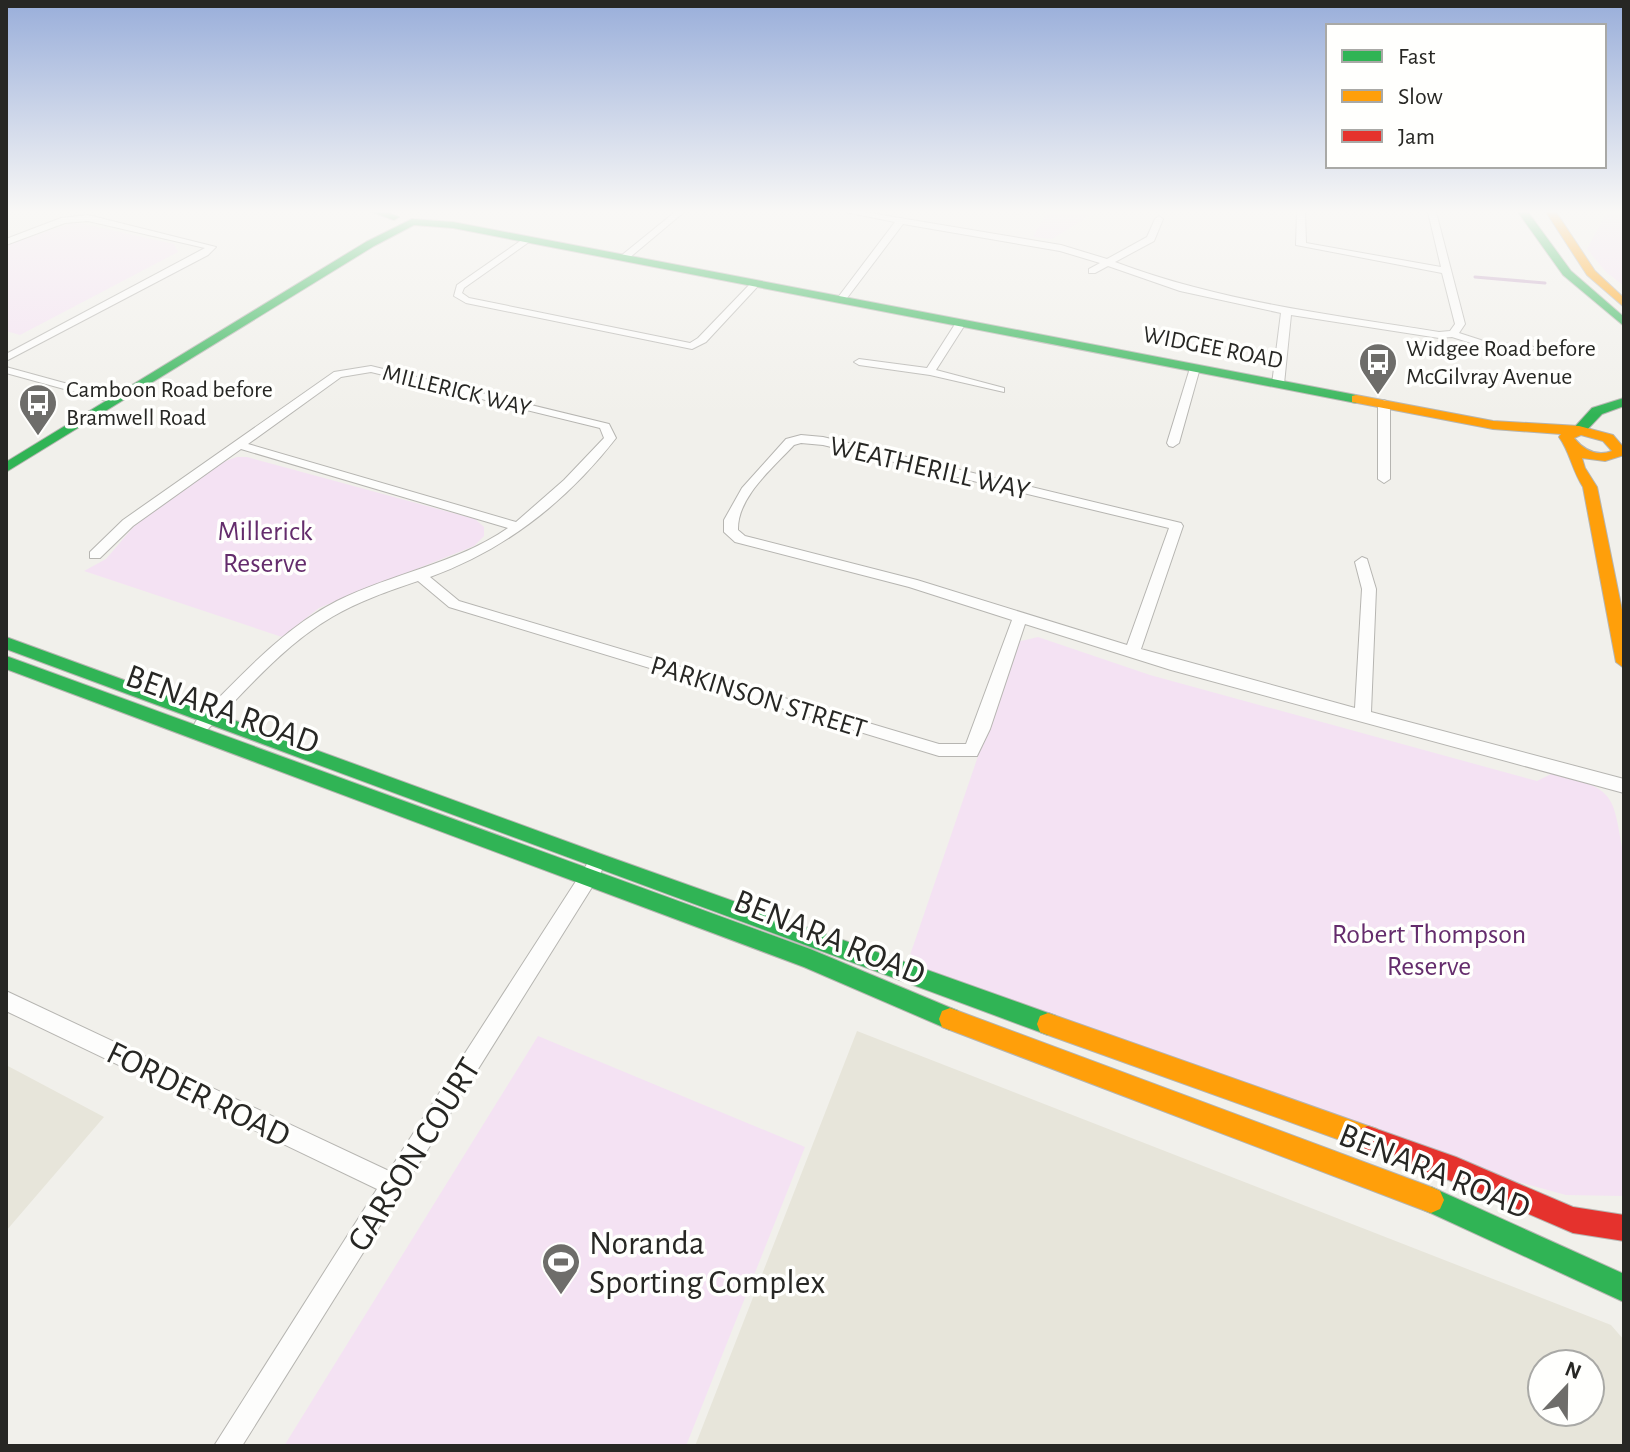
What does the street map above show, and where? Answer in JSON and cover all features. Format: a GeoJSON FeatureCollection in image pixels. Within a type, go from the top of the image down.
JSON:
{"type":"FeatureCollection","features":[{"type":"Feature","properties":{"kind":"main road"},"geometry":{"type":"LineString","coordinates":[[6,468],[312,280]]}},
{"type":"Feature","properties":{"kind":"main road","name":"WIDGEE ROAD"},"geometry":{"type":"LineString","coordinates":[[730,280],[1574,439],[1615,450]]}},
{"type":"Feature","properties":{"kind":"main road"},"geometry":{"type":"LineString","coordinates":[[1573,280],[1624,323]]}},
{"type":"Feature","properties":{"kind":"main road"},"geometry":{"type":"LineString","coordinates":[[1598,280],[1624,304]]}},
{"type":"Feature","properties":{"kind":"main road"},"geometry":{"type":"LineString","coordinates":[[1590,487],[1597,484],[1615,450],[1617,405],[1597,411],[1574,439],[1578,468],[1590,487],[1624,662]]}},
{"type":"Feature","properties":{"kind":"main road","name":"BENARA ROAD"},"geometry":{"type":"LineString","coordinates":[[6,643],[210,717],[1056,1060],[1462,1212],[1624,1288]]}},
{"type":"Feature","properties":{"kind":"main road","name":"BENARA ROAD"},"geometry":{"type":"LineString","coordinates":[[6,662],[195,731],[1456,1170],[1573,1220],[1624,1228]]}},
{"type":"Feature","properties":{"kind":"street"},"geometry":{"type":"LineString","coordinates":[[6,358],[154,280]]}},
{"type":"Feature","properties":{"kind":"street"},"geometry":{"type":"LineString","coordinates":[[470,280],[460,287],[457,294],[466,300],[692,346],[702,340],[754,285]]}},
{"type":"Feature","properties":{"kind":"street"},"geometry":{"type":"LineString","coordinates":[[841,300],[856,280]]}},
{"type":"Feature","properties":{"kind":"street"},"geometry":{"type":"LineString","coordinates":[[1155,280],[1185,290],[1287,309],[1439,335],[1453,334],[1466,341],[1507,349],[1530,348]]}},
{"type":"Feature","properties":{"kind":"street"},"geometry":{"type":"LineString","coordinates":[[1447,280],[1460,324],[1453,334]]}},
{"type":"Feature","properties":{"kind":"street"},"geometry":{"type":"LineString","coordinates":[[1278,384],[1287,309]]}},
{"type":"Feature","properties":{"kind":"street"},"geometry":{"type":"LineString","coordinates":[[930,372],[961,323]]}},
{"type":"Feature","properties":{"kind":"street"},"geometry":{"type":"LineString","coordinates":[[859,362],[930,372],[1000,390]]}},
{"type":"Feature","properties":{"kind":"street"},"geometry":{"type":"LineString","coordinates":[[1173,443],[1195,368]]}},
{"type":"Feature","properties":{"kind":"street","name":"MILLERICK WAY"},"geometry":{"type":"LineString","coordinates":[[195,731],[289,640],[344,604],[489,547],[535,514],[610,438],[605,426],[371,369],[338,374],[239,445]]}},
{"type":"Feature","properties":{"kind":"street"},"geometry":{"type":"LineString","coordinates":[[6,370],[115,400]]}},
{"type":"Feature","properties":{"kind":"street"},"geometry":{"type":"LineString","coordinates":[[1384,403],[1384,479]]}},
{"type":"Feature","properties":{"kind":"street","name":"WEATHERILL WAY"},"geometry":{"type":"LineString","coordinates":[[1132,652],[1176,526],[823,441],[801,439],[790,442],[748,488],[731,520],[731,532],[740,539],[912,583],[1132,652],[1624,786]]}},
{"type":"Feature","properties":{"kind":"street"},"geometry":{"type":"LineString","coordinates":[[95,555],[128,523],[239,445],[516,526]]}},
{"type":"Feature","properties":{"kind":"street"},"geometry":{"type":"LineString","coordinates":[[1362,562],[1369,589],[1363,715]]}},
{"type":"Feature","properties":{"kind":"street","name":"PARKINSON STREET"},"geometry":{"type":"LineString","coordinates":[[421,576],[454,604],[939,750],[971,751],[982,729],[1020,618]]}},
{"type":"Feature","properties":{"kind":"street","name":"GARSON COURT"},"geometry":{"type":"LineString","coordinates":[[227,1446],[593,870]]}},
{"type":"Feature","properties":{"kind":"street","name":"FORDER ROAD"},"geometry":{"type":"LineString","coordinates":[[6,1001],[393,1185]]}},
{"type":"Feature","properties":{"kind":"shaded area"},"geometry":{"type":"Polygon","coordinates":[[[857,1031],[1611,1325],[1624,1340],[1624,1446],[695,1446],[857,1031]]]}},
{"type":"Feature","properties":{"kind":"shaded area"},"geometry":{"type":"Polygon","coordinates":[[[6,1065],[104,1117],[6,1231],[6,1065]]]}},
{"type":"Feature","properties":{"kind":"green space"},"geometry":{"type":"Polygon","coordinates":[[[6,280],[125,280],[20,335],[6,331],[6,280]]]}},
{"type":"Feature","properties":{"kind":"green space","name":"Millerick Reserve"},"geometry":{"type":"Polygon","coordinates":[[[247,457],[475,519],[484,527],[484,536],[474,546],[319,608],[282,637],[84,571],[106,559],[135,525],[223,462],[247,457]]]}},
{"type":"Feature","properties":{"kind":"green space","name":"Robert Thompson Reserve"},"geometry":{"type":"Polygon","coordinates":[[[1038,637],[1150,675],[1537,781],[1553,773],[1601,790],[1613,807],[1624,857],[1624,1196],[1566,1195],[1504,1178],[907,964],[1017,642],[1038,637]]]}},
{"type":"Feature","properties":{"kind":"green space","name":"Noranda Sporting Complex"},"geometry":{"type":"Polygon","coordinates":[[[538,1036],[805,1147],[686,1446],[284,1446],[538,1036]]]}},
{"type":"Feature","properties":{"kind":"waterway"},"geometry":{"type":"LineString","coordinates":[[1507,280],[1545,283]]}},
{"type":"Feature","properties":{"kind":"traffic: fast"},"geometry":{"type":"LineString","coordinates":[[6,468],[312,280]]}},
{"type":"Feature","properties":{"kind":"traffic: fast"},"geometry":{"type":"LineString","coordinates":[[737,280],[1356,399]]}},
{"type":"Feature","properties":{"kind":"traffic: fast"},"geometry":{"type":"LineString","coordinates":[[1575,280],[1624,323]]}},
{"type":"Feature","properties":{"kind":"traffic: fast"},"geometry":{"type":"LineString","coordinates":[[1579,430],[1597,411],[1624,402]]}},
{"type":"Feature","properties":{"kind":"traffic: fast"},"geometry":{"type":"LineString","coordinates":[[6,643],[1048,1024]]}},
{"type":"Feature","properties":{"kind":"traffic: fast"},"geometry":{"type":"LineString","coordinates":[[6,662],[810,959],[950,1019]]}},
{"type":"Feature","properties":{"kind":"traffic: fast"},"geometry":{"type":"LineString","coordinates":[[1431,1200],[1624,1288]]}},
{"type":"Feature","properties":{"kind":"traffic: slow"},"geometry":{"type":"LineString","coordinates":[[1598,280],[1624,304]]}},
{"type":"Feature","properties":{"kind":"traffic: slow"},"geometry":{"type":"LineString","coordinates":[[1356,399],[1493,425],[1573,431]]}},
{"type":"Feature","properties":{"kind":"traffic: slow"},"geometry":{"type":"LineString","coordinates":[[1579,430],[1608,438],[1620,452],[1597,458],[1583,453],[1566,437],[1579,430]]}},
{"type":"Feature","properties":{"kind":"traffic: slow"},"geometry":{"type":"LineString","coordinates":[[1573,448],[1578,468],[1590,487],[1624,662]]}},
{"type":"Feature","properties":{"kind":"traffic: slow"},"geometry":{"type":"LineString","coordinates":[[950,1019],[1431,1200]]}},
{"type":"Feature","properties":{"kind":"traffic: slow"},"geometry":{"type":"LineString","coordinates":[[1048,1024],[1368,1138]]}},
{"type":"Feature","properties":{"kind":"traffic: jam"},"geometry":{"type":"LineString","coordinates":[[1368,1138],[1456,1170],[1573,1220],[1624,1228]]}},
{"type":"Feature","properties":{"kind":"place","name":"Widgee Road before McGilvray Avenue"},"geometry":{"type":"Point","coordinates":[1378,396]}},
{"type":"Feature","properties":{"kind":"place","name":"Camboon Road before Bramwell Road"},"geometry":{"type":"Point","coordinates":[38,437]}},
{"type":"Feature","properties":{"kind":"place","name":"Noranda Sporting Complex"},"geometry":{"type":"Point","coordinates":[561,1296]}}]}
